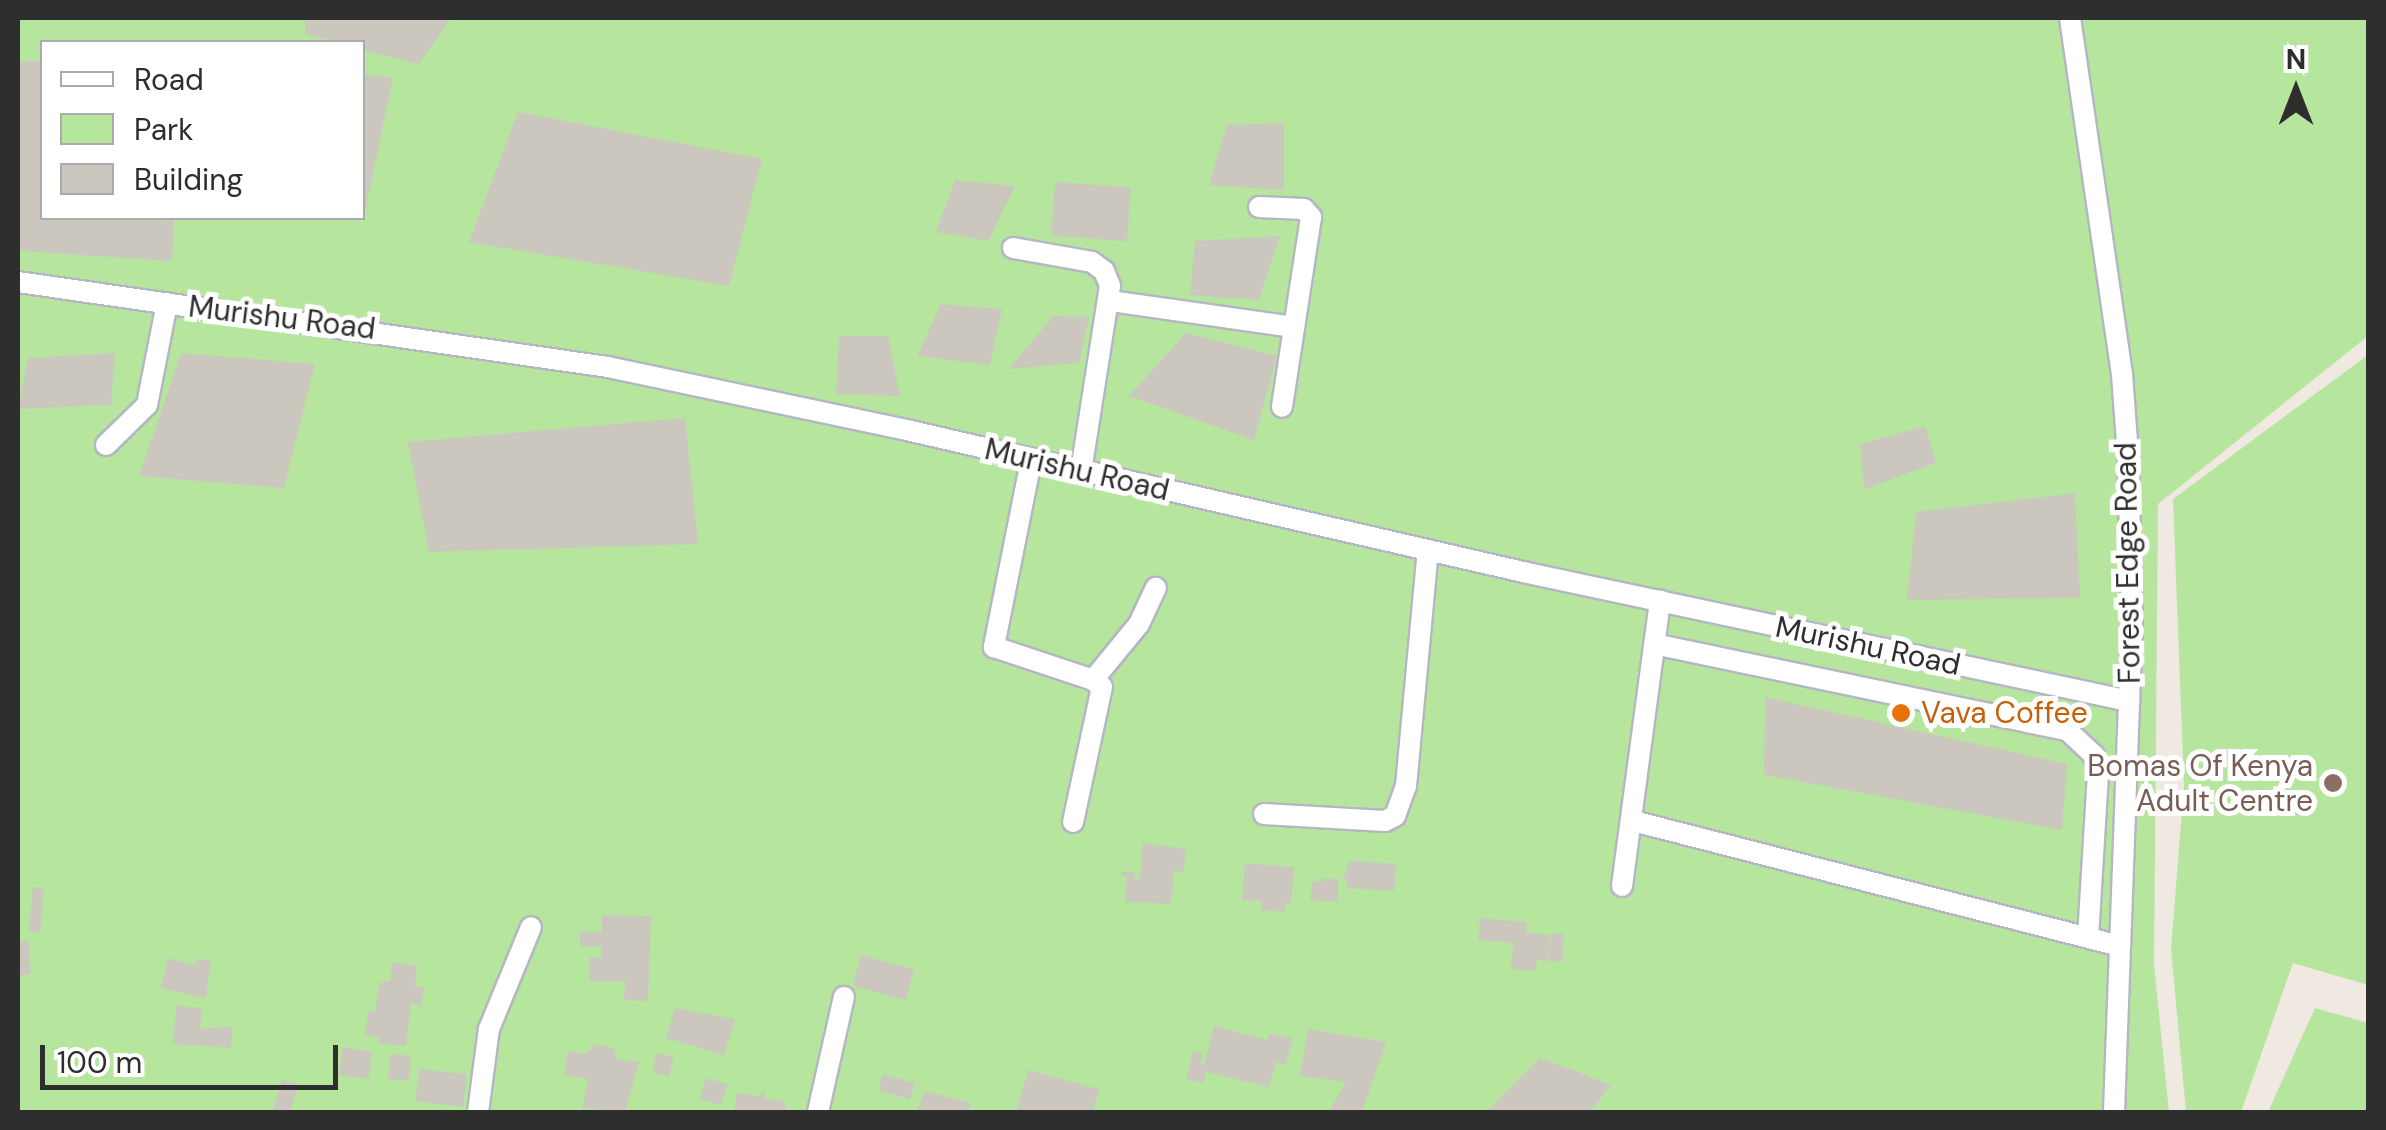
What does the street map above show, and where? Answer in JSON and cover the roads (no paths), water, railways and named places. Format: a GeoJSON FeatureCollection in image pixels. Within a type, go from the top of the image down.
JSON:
{"type":"FeatureCollection","features":[{"type":"Feature","properties":{"kind":"street","name":"Forest Edge Road"},"geometry":{"type":"LineString","coordinates":[[2070,18],[2122,374],[2132,602],[2114,1112]]}},
{"type":"Feature","properties":{"kind":"street"},"geometry":{"type":"LineString","coordinates":[[1260,207],[1304,209],[1311,217],[1282,407]]}},
{"type":"Feature","properties":{"kind":"street"},"geometry":{"type":"LineString","coordinates":[[1013,248],[1092,262],[1104,272],[1111,302],[1081,472]]}},
{"type":"Feature","properties":{"kind":"street","name":"Murishu Road"},"geometry":{"type":"LineString","coordinates":[[18,282],[608,366],[1428,550],[2129,701]]}},
{"type":"Feature","properties":{"kind":"street"},"geometry":{"type":"LineString","coordinates":[[1111,302],[1294,327]]}},
{"type":"Feature","properties":{"kind":"street"},"geometry":{"type":"LineString","coordinates":[[106,445],[146,405],[168,303]]}},
{"type":"Feature","properties":{"kind":"street"},"geometry":{"type":"LineString","coordinates":[[1031,461],[994,647],[1093,680],[1102,688],[1072,822]]}},
{"type":"Feature","properties":{"kind":"street"},"geometry":{"type":"LineString","coordinates":[[1264,814],[1385,821],[1394,816],[1406,786],[1428,550]]}},
{"type":"Feature","properties":{"kind":"street"},"geometry":{"type":"LineString","coordinates":[[1093,680],[1140,624],[1156,588]]}},
{"type":"Feature","properties":{"kind":"street"},"geometry":{"type":"LineString","coordinates":[[1622,886],[1660,601]]}},
{"type":"Feature","properties":{"kind":"street"},"geometry":{"type":"LineString","coordinates":[[1654,644],[2067,730],[2094,755],[2098,774],[2088,936]]}},
{"type":"Feature","properties":{"kind":"street"},"geometry":{"type":"LineString","coordinates":[[1633,821],[2120,946]]}},
{"type":"Feature","properties":{"kind":"street"},"geometry":{"type":"LineString","coordinates":[[478,1112],[489,1029],[531,927]]}},
{"type":"Feature","properties":{"kind":"street"},"geometry":{"type":"LineString","coordinates":[[818,1112],[844,997]]}},
{"type":"Feature","properties":{"kind":"place","name":"Vava Coffee"},"geometry":{"type":"Point","coordinates":[1901,713]}},
{"type":"Feature","properties":{"kind":"place","name":"Bomas Of Kenya Adult Centre"},"geometry":{"type":"Point","coordinates":[2333,783]}}]}
